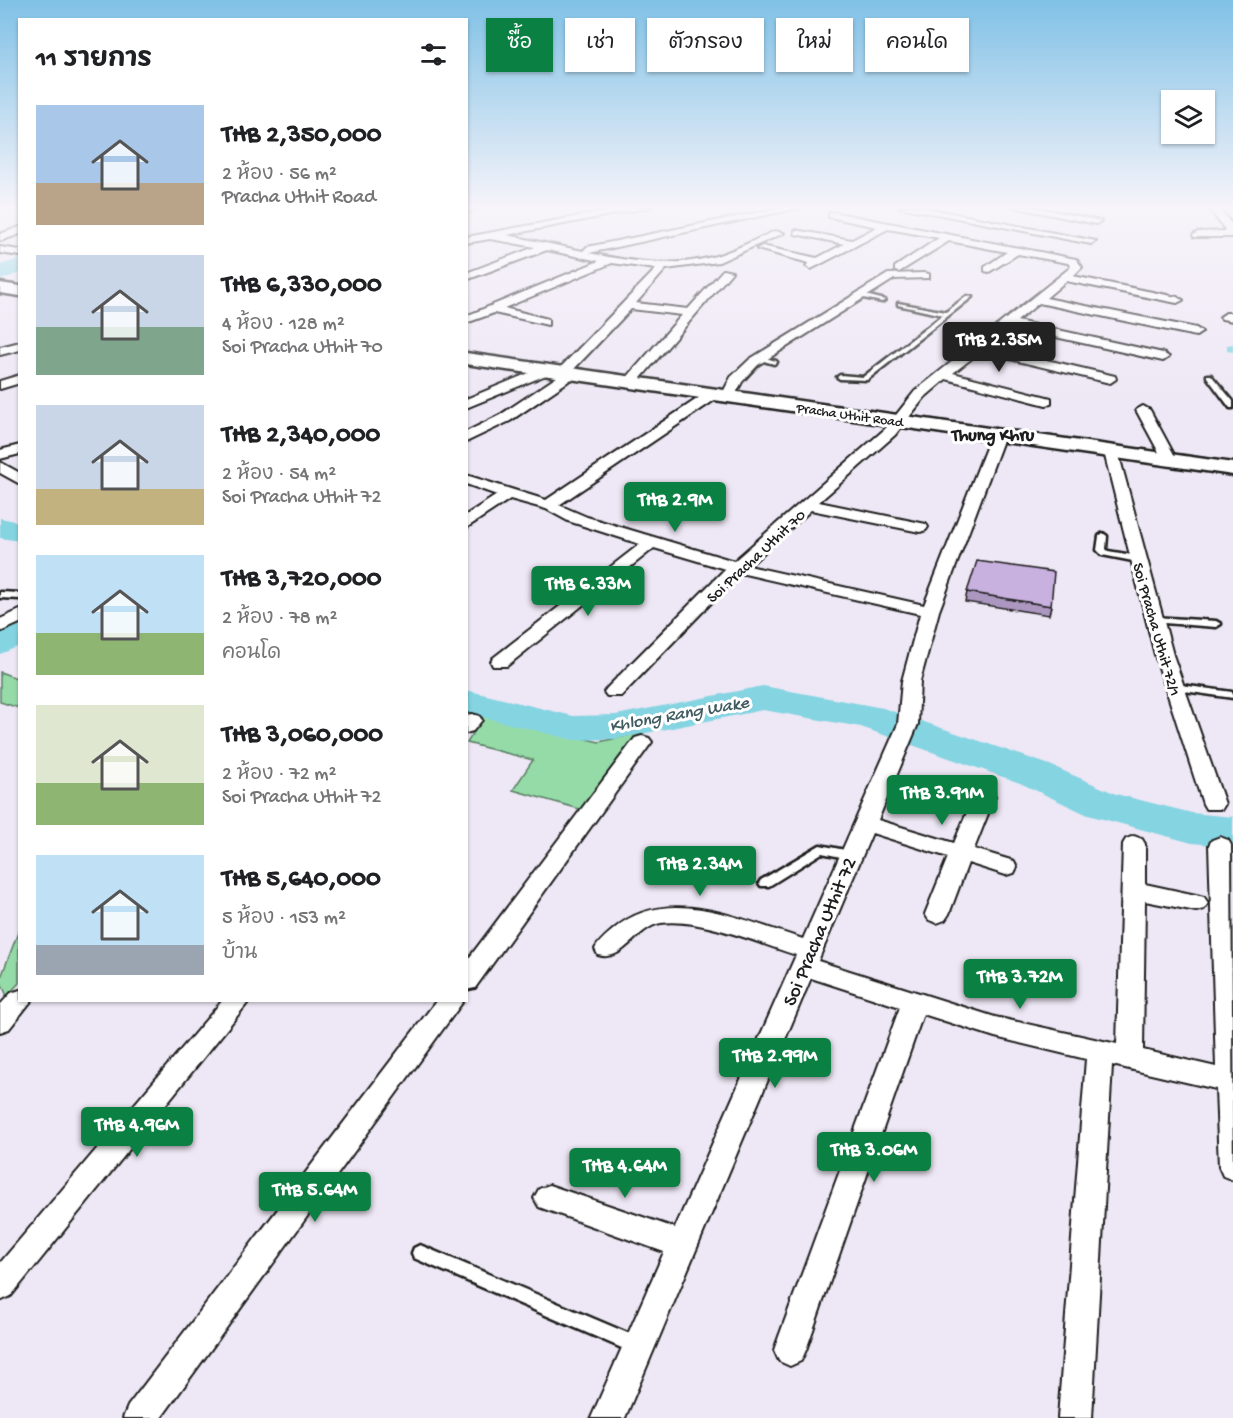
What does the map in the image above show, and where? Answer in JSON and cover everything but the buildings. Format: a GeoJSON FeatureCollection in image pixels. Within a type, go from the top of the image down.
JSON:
{"type":"FeatureCollection","features":[{"type":"Feature","properties":{"kind":"main road"},"geometry":{"type":"LineString","coordinates":[[0,288],[18,291]]}},
{"type":"Feature","properties":{"kind":"main road","name":"Pracha Uthit Road"},"geometry":{"type":"LineString","coordinates":[[468,358],[1233,469]]}},
{"type":"Feature","properties":{"kind":"street"},"geometry":{"type":"LineString","coordinates":[[468,319],[580,273]]}},
{"type":"Feature","properties":{"kind":"street"},"geometry":{"type":"LineString","coordinates":[[468,437],[505,418],[560,372],[658,273]]}},
{"type":"Feature","properties":{"kind":"street"},"geometry":{"type":"LineString","coordinates":[[630,382],[726,273]]}},
{"type":"Feature","properties":{"kind":"street"},"geometry":{"type":"LineString","coordinates":[[1067,278],[1071,273]]}},
{"type":"Feature","properties":{"kind":"street"},"geometry":{"type":"LineString","coordinates":[[551,506],[552,502],[721,395],[743,371],[759,358],[892,276],[925,276]]}},
{"type":"Feature","properties":{"kind":"street"},"geometry":{"type":"LineString","coordinates":[[1067,278],[1177,300]]}},
{"type":"Feature","properties":{"kind":"street","name":"Soi Pracha Uthit 70"},"geometry":{"type":"LineString","coordinates":[[614,692],[736,568],[862,458],[899,421],[920,394],[1067,278]]}},
{"type":"Feature","properties":{"kind":"street"},"geometry":{"type":"LineString","coordinates":[[1040,300],[1196,332]]}},
{"type":"Feature","properties":{"kind":"street"},"geometry":{"type":"LineString","coordinates":[[628,305],[691,312]]}},
{"type":"Feature","properties":{"kind":"street"},"geometry":{"type":"LineString","coordinates":[[494,309],[544,322]]}},
{"type":"Feature","properties":{"kind":"street"},"geometry":{"type":"LineString","coordinates":[[1010,323],[1163,357]]}},
{"type":"Feature","properties":{"kind":"street"},"geometry":{"type":"LineString","coordinates":[[0,341],[18,345]]}},
{"type":"Feature","properties":{"kind":"street"},"geometry":{"type":"LineString","coordinates":[[0,351],[18,346]]}},
{"type":"Feature","properties":{"kind":"street"},"geometry":{"type":"LineString","coordinates":[[979,348],[1110,379]]}},
{"type":"Feature","properties":{"kind":"street"},"geometry":{"type":"LineString","coordinates":[[468,403],[560,372]]}},
{"type":"Feature","properties":{"kind":"street"},"geometry":{"type":"LineString","coordinates":[[945,375],[1046,400]]}},
{"type":"Feature","properties":{"kind":"street"},"geometry":{"type":"LineString","coordinates":[[0,385],[18,380]]}},
{"type":"Feature","properties":{"kind":"street"},"geometry":{"type":"LineString","coordinates":[[1143,410],[1170,460]]}},
{"type":"Feature","properties":{"kind":"street","name":"Soi Pracha Uthit 72"},"geometry":{"type":"LineString","coordinates":[[608,1418],[685,1245],[850,855],[867,824],[905,734],[911,681],[930,611],[998,435]]}},
{"type":"Feature","properties":{"kind":"street"},"geometry":{"type":"LineString","coordinates":[[0,455],[18,450]]}},
{"type":"Feature","properties":{"kind":"street","name":"Soi Pracha Uthit 72/1"},"geometry":{"type":"LineString","coordinates":[[1111,452],[1154,620],[1214,804]]}},
{"type":"Feature","properties":{"kind":"street"},"geometry":{"type":"LineString","coordinates":[[0,466],[18,479]]}},
{"type":"Feature","properties":{"kind":"street"},"geometry":{"type":"LineString","coordinates":[[468,480],[551,506],[651,543],[736,568],[857,598],[930,611]]}},
{"type":"Feature","properties":{"kind":"street"},"geometry":{"type":"LineString","coordinates":[[468,522],[499,501],[506,493]]}},
{"type":"Feature","properties":{"kind":"street"},"geometry":{"type":"LineString","coordinates":[[808,505],[920,527]]}},
{"type":"Feature","properties":{"kind":"street"},"geometry":{"type":"LineString","coordinates":[[500,662],[651,543]]}},
{"type":"Feature","properties":{"kind":"street"},"geometry":{"type":"LineString","coordinates":[[0,627],[18,616]]}},
{"type":"Feature","properties":{"kind":"street"},"geometry":{"type":"LineString","coordinates":[[468,978],[642,742]]}},
{"type":"Feature","properties":{"kind":"street"},"geometry":{"type":"LineString","coordinates":[[937,914],[984,796]]}},
{"type":"Feature","properties":{"kind":"street"},"geometry":{"type":"LineString","coordinates":[[867,824],[1006,867]]}},
{"type":"Feature","properties":{"kind":"street"},"geometry":{"type":"LineString","coordinates":[[1130,1058],[1134,844]]}},
{"type":"Feature","properties":{"kind":"street"},"geometry":{"type":"LineString","coordinates":[[1220,845],[1228,889],[1233,1167]]}},
{"type":"Feature","properties":{"kind":"street"},"geometry":{"type":"LineString","coordinates":[[1132,890],[1196,903]]}},
{"type":"Feature","properties":{"kind":"street"},"geometry":{"type":"LineString","coordinates":[[607,949],[633,925],[653,915],[678,913],[995,1027],[1230,1081]]}},
{"type":"Feature","properties":{"kind":"street"},"geometry":{"type":"LineString","coordinates":[[790,1350],[915,1000]]}},
{"type":"Feature","properties":{"kind":"street"},"geometry":{"type":"LineString","coordinates":[[0,1022],[18,1002]]}},
{"type":"Feature","properties":{"kind":"street"},"geometry":{"type":"LineString","coordinates":[[0,1286],[236,1002]]}},
{"type":"Feature","properties":{"kind":"street"},"geometry":{"type":"LineString","coordinates":[[140,1418],[451,1002]]}},
{"type":"Feature","properties":{"kind":"street"},"geometry":{"type":"LineString","coordinates":[[1075,1418],[1100,1051]]}},
{"type":"Feature","properties":{"kind":"street"},"geometry":{"type":"LineString","coordinates":[[549,1198],[685,1245]]}},
{"type":"Feature","properties":{"kind":"lane"},"geometry":{"type":"LineString","coordinates":[[861,296],[882,300]]}},
{"type":"Feature","properties":{"kind":"lane"},"geometry":{"type":"LineString","coordinates":[[840,377],[865,379],[969,297]]}},
{"type":"Feature","properties":{"kind":"lane"},"geometry":{"type":"LineString","coordinates":[[900,304],[948,314]]}},
{"type":"Feature","properties":{"kind":"lane"},"geometry":{"type":"LineString","coordinates":[[759,358],[774,362]]}},
{"type":"Feature","properties":{"kind":"lane"},"geometry":{"type":"LineString","coordinates":[[1209,376],[1233,406]]}},
{"type":"Feature","properties":{"kind":"lane"},"geometry":{"type":"LineString","coordinates":[[1103,536],[1101,550],[1105,553],[1138,559]]}},
{"type":"Feature","properties":{"kind":"lane"},"geometry":{"type":"LineString","coordinates":[[0,595],[18,596]]}},
{"type":"Feature","properties":{"kind":"lane"},"geometry":{"type":"LineString","coordinates":[[1154,620],[1216,624]]}},
{"type":"Feature","properties":{"kind":"lane"},"geometry":{"type":"LineString","coordinates":[[1174,687],[1232,695]]}},
{"type":"Feature","properties":{"kind":"lane"},"geometry":{"type":"LineString","coordinates":[[765,883],[820,849],[850,855]]}},
{"type":"Feature","properties":{"kind":"lane"},"geometry":{"type":"LineString","coordinates":[[420,1253],[640,1347]]}},
{"type":"Feature","properties":{"kind":"green space"},"geometry":{"type":"Polygon","coordinates":[[[0,672],[18,679],[18,708],[0,702],[0,672]]]}},
{"type":"Feature","properties":{"kind":"green space"},"geometry":{"type":"Polygon","coordinates":[[[484,715],[599,742],[645,732],[586,811],[513,790],[533,760],[468,743],[484,715]]]}},
{"type":"Feature","properties":{"kind":"green space"},"geometry":{"type":"Polygon","coordinates":[[[18,933],[18,984],[7,996],[0,980],[18,933]]]}},
{"type":"Feature","properties":{"kind":"waterway","name":"Khlong Rang Wake"},"geometry":{"type":"LineString","coordinates":[[0,528],[18,532]]}},
{"type":"Feature","properties":{"kind":"waterway"},"geometry":{"type":"LineString","coordinates":[[0,643],[18,630]]}},
{"type":"Feature","properties":{"kind":"waterway","name":"Khlong Rang Wake"},"geometry":{"type":"LineString","coordinates":[[468,702],[573,728],[616,727],[763,698],[869,716],[1035,774],[1103,805],[1192,828],[1233,832]]}},
{"type":"Feature","properties":{"kind":"district","name":"Thung Khru"},"geometry":{"type":"Point","coordinates":[993,434]}}]}
